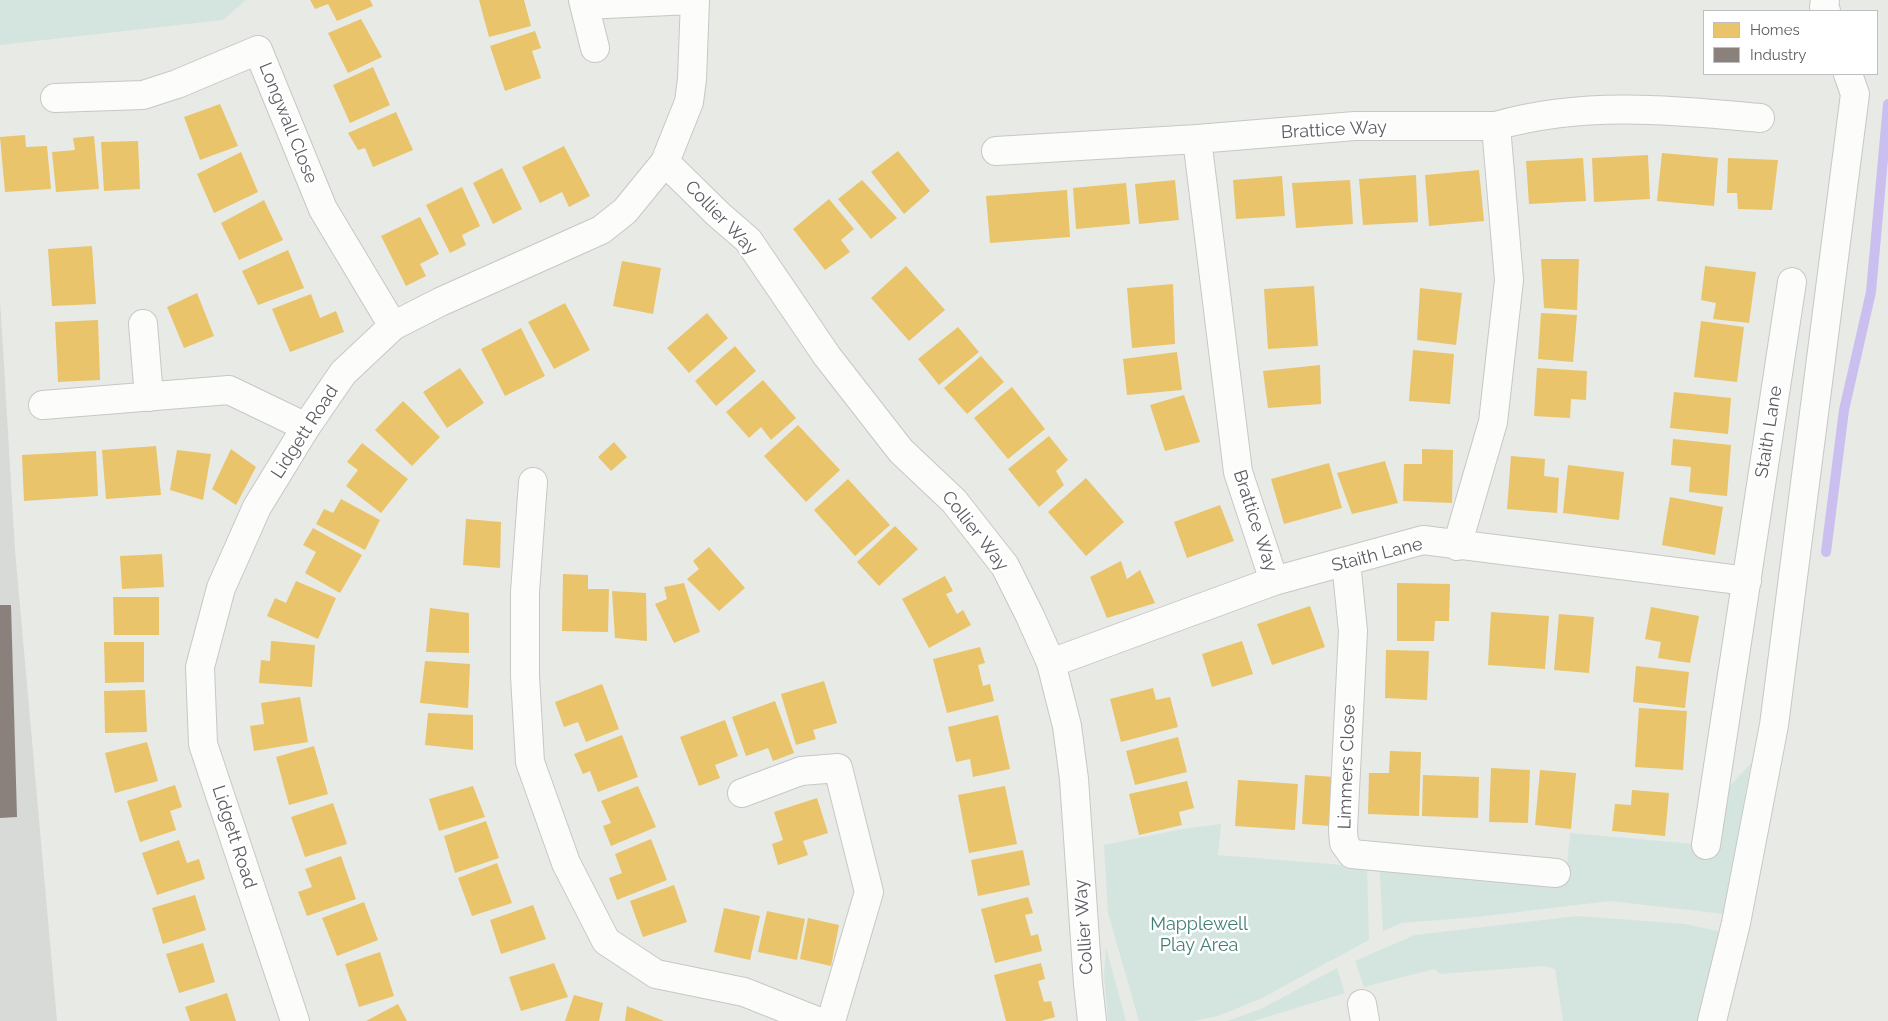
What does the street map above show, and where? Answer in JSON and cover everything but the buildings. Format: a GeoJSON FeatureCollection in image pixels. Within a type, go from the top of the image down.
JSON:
{"type":"FeatureCollection","features":[{"type":"Feature","properties":{"kind":"street"},"geometry":{"type":"LineString","coordinates":[[595,48],[584,3],[691,0]]}},
{"type":"Feature","properties":{"kind":"street","name":"Lidgett Road"},"geometry":{"type":"LineString","coordinates":[[295,1021],[204,744],[200,667],[221,588],[257,507],[306,427],[343,373],[394,326],[440,302],[601,230],[625,211],[665,162],[689,102],[692,79],[695,0]]}},
{"type":"Feature","properties":{"kind":"street","name":"Longwall Close"},"geometry":{"type":"LineString","coordinates":[[55,98],[143,95],[177,84],[258,50],[323,209],[394,326]]}},
{"type":"Feature","properties":{"kind":"street"},"geometry":{"type":"LineString","coordinates":[[1712,1021],[1736,923],[1774,725],[1856,94],[1848,75]]}},
{"type":"Feature","properties":{"kind":"street","name":"Brattice Way"},"geometry":{"type":"LineString","coordinates":[[1274,581],[1238,472],[1197,139],[1355,126],[1496,126],[1526,118],[1597,110],[1661,109],[1760,118]]}},
{"type":"Feature","properties":{"kind":"street"},"geometry":{"type":"LineString","coordinates":[[1457,546],[1493,422],[1509,280],[1496,126]]}},
{"type":"Feature","properties":{"kind":"street"},"geometry":{"type":"LineString","coordinates":[[996,151],[1197,139]]}},
{"type":"Feature","properties":{"kind":"street","name":"Collier Way"},"geometry":{"type":"LineString","coordinates":[[665,162],[748,240],[827,356],[901,451],[954,501],[1004,566],[1030,616],[1051,663],[1066,726],[1074,779],[1092,1021]]}},
{"type":"Feature","properties":{"kind":"street","name":"Staith Lane"},"geometry":{"type":"LineString","coordinates":[[1706,845],[1792,282]]}},
{"type":"Feature","properties":{"kind":"street"},"geometry":{"type":"LineString","coordinates":[[143,324],[149,397]]}},
{"type":"Feature","properties":{"kind":"street"},"geometry":{"type":"LineString","coordinates":[[43,405],[229,390],[306,427]]}},
{"type":"Feature","properties":{"kind":"street"},"geometry":{"type":"LineString","coordinates":[[534,482],[525,592],[525,676],[530,762],[566,863],[606,941],[656,974],[744,992],[818,1021]]}},
{"type":"Feature","properties":{"kind":"street","name":"Staith Lane"},"geometry":{"type":"LineString","coordinates":[[1051,663],[1274,581],[1423,540],[1457,546],[1747,582]]}},
{"type":"Feature","properties":{"kind":"street","name":"Limmers Close"},"geometry":{"type":"LineString","coordinates":[[1346,562],[1353,631],[1343,830],[1344,843],[1352,854],[1556,873]]}},
{"type":"Feature","properties":{"kind":"street"},"geometry":{"type":"LineString","coordinates":[[742,794],[800,771],[838,768],[869,892],[831,1021]]}},
{"type":"Feature","properties":{"kind":"shaded area"},"geometry":{"type":"Polygon","coordinates":[[[0,299],[15,550],[57,1021],[0,1021],[0,299]]]}},
{"type":"Feature","properties":{"kind":"green space"},"geometry":{"type":"Polygon","coordinates":[[[0,0],[246,0],[223,20],[0,45],[0,0]]]}},
{"type":"Feature","properties":{"kind":"green space"},"geometry":{"type":"Polygon","coordinates":[[[1751,763],[1724,914],[1610,901],[1477,917],[1402,923],[1383,931],[1379,861],[1566,876],[1570,833],[1706,845],[1717,800],[1751,763]]]}},
{"type":"Feature","properties":{"kind":"green space","name":"Mapplewell Play Area"},"geometry":{"type":"Polygon","coordinates":[[[1221,824],[1218,855],[1367,867],[1369,940],[1260,999],[1218,1016],[1194,1021],[1139,1021],[1108,913],[1104,845],[1182,829],[1221,824]]]}},
{"type":"Feature","properties":{"kind":"green space"},"geometry":{"type":"Polygon","coordinates":[[[1577,916],[1685,924],[1721,932],[1697,1021],[1563,1021],[1555,969],[1543,966],[1440,974],[1434,969],[1364,987],[1355,961],[1415,935],[1577,916]]]}},
{"type":"Feature","properties":{"kind":"green space"},"geometry":{"type":"Polygon","coordinates":[[[1106,947],[1126,1021],[1108,1021],[1104,974],[1106,947]]]}},
{"type":"Feature","properties":{"kind":"green space"},"geometry":{"type":"Polygon","coordinates":[[[1337,968],[1345,993],[1254,1021],[1227,1021],[1261,1009],[1337,968]]]}},
{"type":"Feature","properties":{"kind":"waterway"},"geometry":{"type":"LineString","coordinates":[[1826,552],[1844,410],[1871,292],[1888,104]]}}]}
